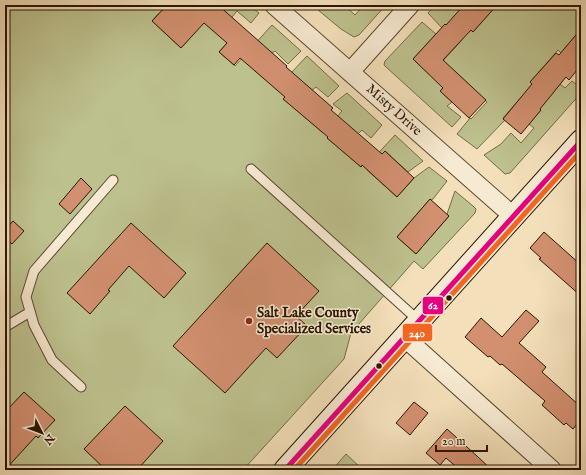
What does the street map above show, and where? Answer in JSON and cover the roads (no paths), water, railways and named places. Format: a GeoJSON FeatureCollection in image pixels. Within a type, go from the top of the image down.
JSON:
{"type":"FeatureCollection","features":[{"type":"Feature","properties":{"kind":"main road"},"geometry":{"type":"LineString","coordinates":[[284,470],[581,141]]}},
{"type":"Feature","properties":{"kind":"street","name":"Misty Drive"},"geometry":{"type":"LineString","coordinates":[[274,5],[513,216]]}},
{"type":"Feature","properties":{"kind":"street"},"geometry":{"type":"LineString","coordinates":[[350,72],[410,5]]}},
{"type":"Feature","properties":{"kind":"street"},"geometry":{"type":"LineString","coordinates":[[404,337],[552,470]]}},
{"type":"Feature","properties":{"kind":"lane"},"geometry":{"type":"LineString","coordinates":[[251,169],[419,321]]}},
{"type":"Feature","properties":{"kind":"lane"},"geometry":{"type":"LineString","coordinates":[[81,387],[52,360],[34,325],[26,297],[34,271],[113,180]]}},
{"type":"Feature","properties":{"kind":"lane"},"geometry":{"type":"LineString","coordinates":[[5,327],[30,312]]}},
{"type":"Feature","properties":{"kind":"place","name":"Salt Lake County Specialized Services"},"geometry":{"type":"Point","coordinates":[249,321]}}]}
